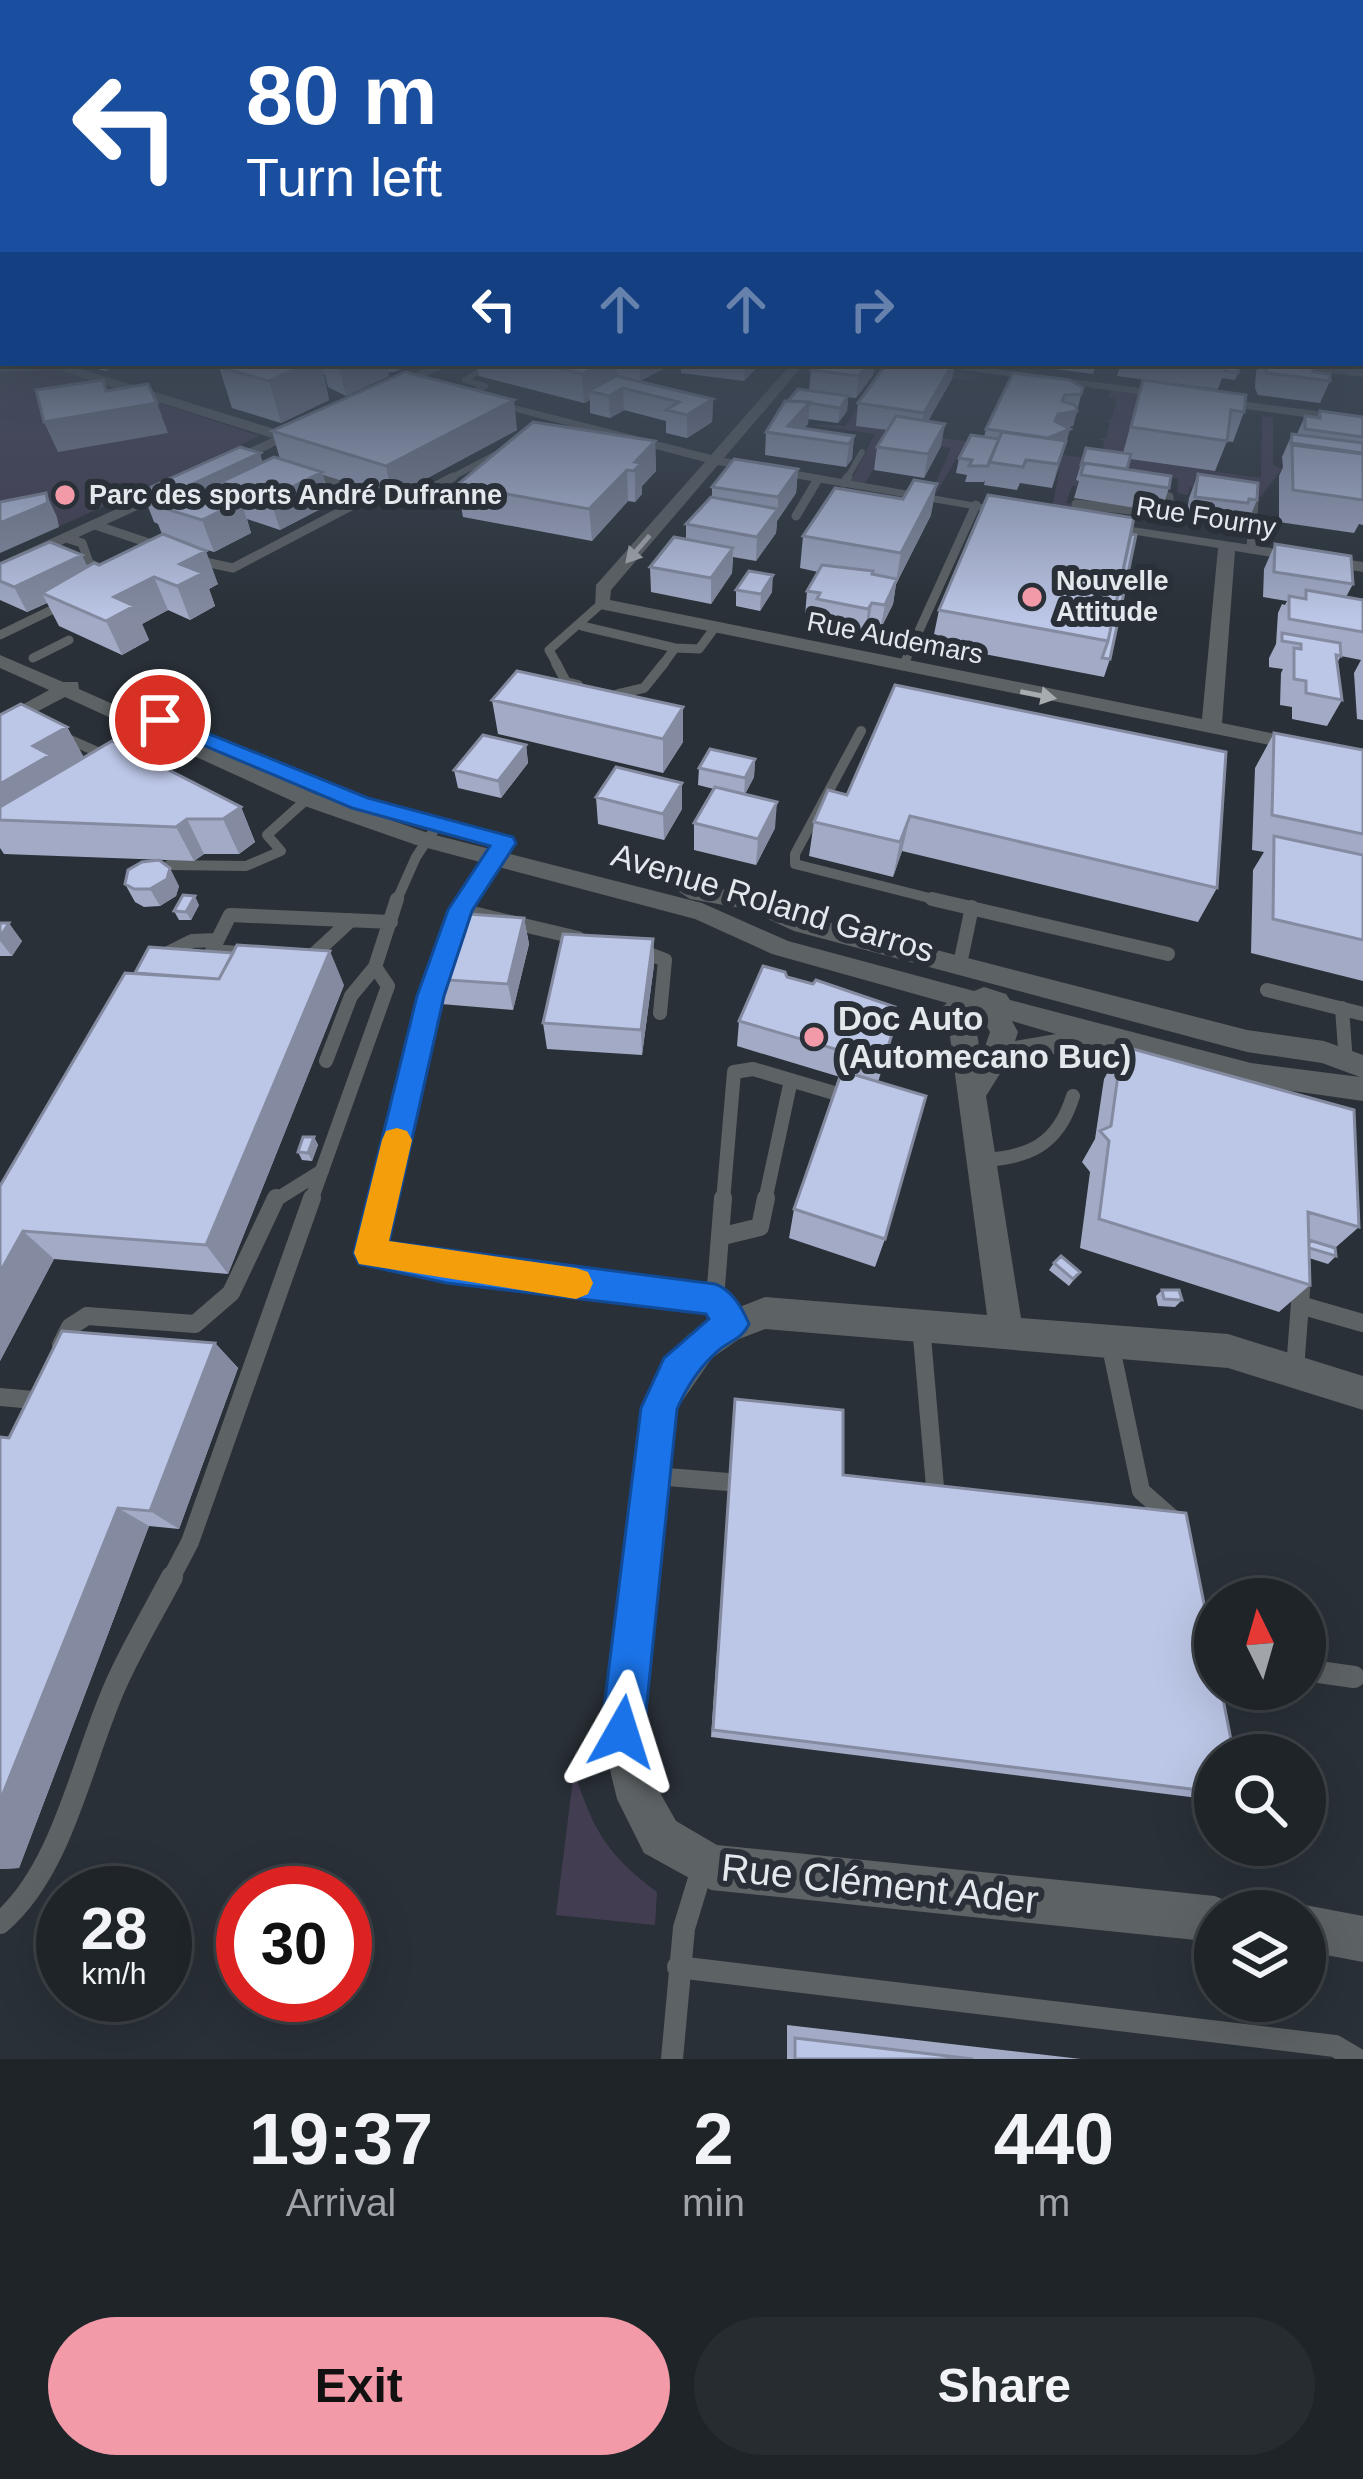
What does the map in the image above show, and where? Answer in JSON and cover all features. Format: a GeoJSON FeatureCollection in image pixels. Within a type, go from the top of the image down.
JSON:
{"type":"FeatureCollection","features":[{"type":"Feature","properties":{"kind":"street"},"geometry":{"type":"LineString","coordinates":[[252,427],[284,437]]}},
{"type":"Feature","properties":{"kind":"street"},"geometry":{"type":"LineString","coordinates":[[207,472],[245,462],[306,427]]}},
{"type":"Feature","properties":{"kind":"street"},"geometry":{"type":"LineString","coordinates":[[576,427],[815,485],[844,484],[868,496],[1036,514]]}},
{"type":"Feature","properties":{"kind":"street"},"geometry":{"type":"LineString","coordinates":[[601,604],[602,589],[744,427]]}},
{"type":"Feature","properties":{"kind":"street"},"geometry":{"type":"LineString","coordinates":[[0,568],[189,481]]}},
{"type":"Feature","properties":{"kind":"street","name":"Rue Fourny"},"geometry":{"type":"LineString","coordinates":[[1056,518],[1097,516],[1228,545],[1363,567]]}},
{"type":"Feature","properties":{"kind":"street"},"geometry":{"type":"LineString","coordinates":[[1212,727],[1228,545]]}},
{"type":"Feature","properties":{"kind":"street","name":"Rue Audemars"},"geometry":{"type":"LineString","coordinates":[[601,604],[1363,758]]}},
{"type":"Feature","properties":{"kind":"street","name":"Avenue Roland Garros"},"geometry":{"type":"LineString","coordinates":[[0,639],[152,732],[307,799],[499,850],[702,912],[781,948],[977,1007],[1251,1074],[1363,1089]]}},
{"type":"Feature","properties":{"kind":"street","name":"Avenue Roland Garros"},"geometry":{"type":"LineString","coordinates":[[0,661],[431,832]]}},
{"type":"Feature","properties":{"kind":"street"},"geometry":{"type":"LineString","coordinates":[[0,725],[72,686]]}},
{"type":"Feature","properties":{"kind":"street","name":"Avenue Roland Garros"},"geometry":{"type":"LineString","coordinates":[[499,850],[731,902],[751,902],[794,922],[1247,1041],[1324,1052],[1354,1065]]}},
{"type":"Feature","properties":{"kind":"street","name":"Avenue Roland Garros"},"geometry":{"type":"LineString","coordinates":[[731,902],[790,936],[939,974],[977,1007],[1032,999],[1252,1059],[1354,1065]]}},
{"type":"Feature","properties":{"kind":"street"},"geometry":{"type":"LineString","coordinates":[[971,1096],[997,1055],[1004,1032],[977,1007]]}},
{"type":"Feature","properties":{"kind":"street"},"geometry":{"type":"LineString","coordinates":[[977,1007],[971,1096],[1006,1330]]}},
{"type":"Feature","properties":{"kind":"street"},"geometry":{"type":"LineString","coordinates":[[997,1055],[1028,1046],[1109,1037]]}},
{"type":"Feature","properties":{"kind":"street","name":"Rue Clément Ader"},"geometry":{"type":"LineString","coordinates":[[1194,1917],[704,1864],[661,1838],[638,1799],[622,1732],[659,1408],[676,1370],[708,1337],[724,1311],[1228,1351],[1363,1393]]}},
{"type":"Feature","properties":{"kind":"street"},"geometry":{"type":"LineString","coordinates":[[1326,1932],[1363,1939]]}},
{"type":"Feature","properties":{"kind":"lane"},"geometry":{"type":"LineString","coordinates":[[288,469],[405,502],[515,443]]}},
{"type":"Feature","properties":{"kind":"lane"},"geometry":{"type":"LineString","coordinates":[[844,484],[862,452]]}},
{"type":"Feature","properties":{"kind":"lane"},"geometry":{"type":"LineString","coordinates":[[245,462],[267,462]]}},
{"type":"Feature","properties":{"kind":"lane"},"geometry":{"type":"LineString","coordinates":[[95,525],[223,570],[233,568],[350,506],[291,485]]}},
{"type":"Feature","properties":{"kind":"lane"},"geometry":{"type":"LineString","coordinates":[[790,488],[815,485]]}},
{"type":"Feature","properties":{"kind":"lane"},"geometry":{"type":"LineString","coordinates":[[796,516],[815,485]]}},
{"type":"Feature","properties":{"kind":"lane"},"geometry":{"type":"LineString","coordinates":[[1076,504],[1097,516],[1168,514],[1169,497],[1138,492]]}},
{"type":"Feature","properties":{"kind":"lane"},"geometry":{"type":"LineString","coordinates":[[1232,496],[1254,499],[1251,549]]}},
{"type":"Feature","properties":{"kind":"lane"},"geometry":{"type":"LineString","coordinates":[[903,667],[976,505]]}},
{"type":"Feature","properties":{"kind":"lane"},"geometry":{"type":"LineString","coordinates":[[66,538],[82,543],[88,563],[115,579]]}},
{"type":"Feature","properties":{"kind":"lane"},"geometry":{"type":"LineString","coordinates":[[0,639],[74,598]]}},
{"type":"Feature","properties":{"kind":"lane"},"geometry":{"type":"LineString","coordinates":[[582,626],[601,604]]}},
{"type":"Feature","properties":{"kind":"lane"},"geometry":{"type":"LineString","coordinates":[[588,687],[566,682],[549,650],[568,629],[582,626],[674,648],[699,649],[713,630]]}},
{"type":"Feature","properties":{"kind":"lane"},"geometry":{"type":"LineString","coordinates":[[33,658],[69,640]]}},
{"type":"Feature","properties":{"kind":"lane"},"geometry":{"type":"LineString","coordinates":[[610,692],[632,697],[640,693],[674,648]]}},
{"type":"Feature","properties":{"kind":"lane"},"geometry":{"type":"LineString","coordinates":[[41,731],[110,757]]}},
{"type":"Feature","properties":{"kind":"lane"},"geometry":{"type":"LineString","coordinates":[[861,731],[795,854],[795,864],[813,873],[1168,954]]}},
{"type":"Feature","properties":{"kind":"lane"},"geometry":{"type":"LineString","coordinates":[[89,769],[152,732]]}},
{"type":"Feature","properties":{"kind":"lane"},"geometry":{"type":"LineString","coordinates":[[169,866],[246,866],[281,851],[267,835],[307,799]]}},
{"type":"Feature","properties":{"kind":"lane"},"geometry":{"type":"LineString","coordinates":[[326,1061],[351,996],[375,968],[406,872],[431,832]]}},
{"type":"Feature","properties":{"kind":"lane"},"geometry":{"type":"LineString","coordinates":[[499,850],[460,910],[430,996],[370,1253],[724,1311],[723,1236],[734,1072],[753,1069],[873,1104]]}},
{"type":"Feature","properties":{"kind":"lane"},"geometry":{"type":"LineString","coordinates":[[960,964],[972,907]]}},
{"type":"Feature","properties":{"kind":"lane"},"geometry":{"type":"LineString","coordinates":[[460,910],[586,940]]}},
{"type":"Feature","properties":{"kind":"lane"},"geometry":{"type":"LineString","coordinates":[[258,954],[212,951],[230,916],[391,922]]}},
{"type":"Feature","properties":{"kind":"lane"},"geometry":{"type":"LineString","coordinates":[[280,956],[311,957],[352,920]]}},
{"type":"Feature","properties":{"kind":"lane"},"geometry":{"type":"LineString","coordinates":[[149,975],[161,956],[192,941],[217,940]]}},
{"type":"Feature","properties":{"kind":"lane"},"geometry":{"type":"LineString","coordinates":[[621,948],[658,954],[665,960],[660,1013]]}},
{"type":"Feature","properties":{"kind":"lane"},"geometry":{"type":"LineString","coordinates":[[0,1923],[25,1902],[44,1870],[116,1683],[190,1542],[388,986],[375,968]]}},
{"type":"Feature","properties":{"kind":"lane"},"geometry":{"type":"LineString","coordinates":[[1267,990],[1363,1013]]}},
{"type":"Feature","properties":{"kind":"lane"},"geometry":{"type":"LineString","coordinates":[[1342,1008],[1354,1065]]}},
{"type":"Feature","properties":{"kind":"lane"},"geometry":{"type":"LineString","coordinates":[[723,1236],[760,1227],[791,1080]]}},
{"type":"Feature","properties":{"kind":"lane"},"geometry":{"type":"LineString","coordinates":[[980,1160],[1016,1160],[1042,1149],[1066,1126],[1073,1096]]}},
{"type":"Feature","properties":{"kind":"lane"},"geometry":{"type":"LineString","coordinates":[[52,1364],[70,1327],[87,1316],[194,1324],[231,1293],[275,1199],[322,1171]]}},
{"type":"Feature","properties":{"kind":"lane"},"geometry":{"type":"LineString","coordinates":[[1295,1369],[1302,1272]]}},
{"type":"Feature","properties":{"kind":"lane"},"geometry":{"type":"LineString","coordinates":[[1300,1305],[1363,1323]]}},
{"type":"Feature","properties":{"kind":"lane"},"geometry":{"type":"LineString","coordinates":[[921,1325],[935,1487]]}},
{"type":"Feature","properties":{"kind":"lane"},"geometry":{"type":"LineString","coordinates":[[1109,1339],[1142,1491],[1179,1524],[1184,1546]]}},
{"type":"Feature","properties":{"kind":"lane"},"geometry":{"type":"LineString","coordinates":[[0,1397],[30,1409],[43,1382]]}},
{"type":"Feature","properties":{"kind":"lane"},"geometry":{"type":"LineString","coordinates":[[650,1475],[728,1482]]}},
{"type":"Feature","properties":{"kind":"lane"},"geometry":{"type":"LineString","coordinates":[[1326,1673],[1354,1677]]}},
{"type":"Feature","properties":{"kind":"lane"},"geometry":{"type":"LineString","coordinates":[[672,2059],[684,1928],[704,1864]]}},
{"type":"Feature","properties":{"kind":"lane"},"geometry":{"type":"LineString","coordinates":[[679,1967],[1336,2046],[1357,2059]]}},
{"type":"Feature","properties":{"kind":"shaded area","name":"Parc des sports André Dufranne"},"geometry":{"type":"Polygon","coordinates":[[[0,427],[233,427],[260,436],[0,553],[0,427]]]}},
{"type":"Feature","properties":{"kind":"shaded area"},"geometry":{"type":"Polygon","coordinates":[[[829,427],[865,427],[1099,460],[1105,441],[1096,439],[1106,438],[1109,427],[1192,427],[1122,458],[1261,478],[1262,427],[1273,427],[1273,465],[1282,469],[1261,497],[1190,487],[1188,495],[1177,493],[1178,479],[1143,474],[1090,483],[1089,488],[1072,486],[1066,503],[1088,507],[1085,519],[1052,508],[1061,461],[962,448],[936,494],[933,489],[951,448],[892,439],[865,483],[851,481],[875,434],[829,427]]]}},
{"type":"Feature","properties":{"kind":"shaded area"},"geometry":{"type":"Polygon","coordinates":[[[574,1771],[604,1840],[657,1892],[655,1925],[556,1915],[574,1771]]]}},
{"type":"Feature","properties":{"kind":"building"},"geometry":{"type":"Polygon","coordinates":[[[281,427],[461,427],[386,466],[272,431],[281,427]]]}},
{"type":"Feature","properties":{"kind":"building"},"geometry":{"type":"Polygon","coordinates":[[[527,427],[566,427],[655,441],[635,462],[641,463],[634,471],[627,470],[589,509],[457,485],[527,427]]]}},
{"type":"Feature","properties":{"kind":"building"},"geometry":{"type":"Polygon","coordinates":[[[769,427],[795,427],[854,436],[849,444],[766,432],[769,427]]]}},
{"type":"Feature","properties":{"kind":"building"},"geometry":{"type":"Polygon","coordinates":[[[889,427],[943,427],[928,454],[877,447],[889,427]]]}},
{"type":"Feature","properties":{"kind":"building"},"geometry":{"type":"Polygon","coordinates":[[[1066,427],[1070,429],[1048,438],[986,429],[1066,427]]]}},
{"type":"Feature","properties":{"kind":"building"},"geometry":{"type":"Polygon","coordinates":[[[1132,427],[1229,427],[1227,441],[1132,427]]]}},
{"type":"Feature","properties":{"kind":"building"},"geometry":{"type":"Polygon","coordinates":[[[1363,427],[1363,437],[1305,429],[1363,427]]]}},
{"type":"Feature","properties":{"kind":"building"},"geometry":{"type":"Polygon","coordinates":[[[1002,432],[1066,441],[1058,464],[1026,460],[1023,467],[989,462],[1002,432]]]}},
{"type":"Feature","properties":{"kind":"building"},"geometry":{"type":"Polygon","coordinates":[[[1292,434],[1363,443],[1363,453],[1291,443],[1292,434]]]}},
{"type":"Feature","properties":{"kind":"building"},"geometry":{"type":"Polygon","coordinates":[[[971,435],[999,439],[988,466],[969,466],[972,460],[959,458],[971,435]]]}},
{"type":"Feature","properties":{"kind":"building"},"geometry":{"type":"Polygon","coordinates":[[[1292,445],[1363,454],[1363,500],[1293,490],[1292,445]]]}},
{"type":"Feature","properties":{"kind":"building"},"geometry":{"type":"Polygon","coordinates":[[[240,447],[260,453],[186,487],[241,501],[202,520],[150,504],[160,499],[142,491],[240,447]]]}},
{"type":"Feature","properties":{"kind":"building"},"geometry":{"type":"Polygon","coordinates":[[[1086,448],[1131,454],[1127,469],[1081,465],[1086,448]]]}},
{"type":"Feature","properties":{"kind":"building"},"geometry":{"type":"Polygon","coordinates":[[[274,457],[322,472],[270,498],[221,482],[274,457]]]}},
{"type":"Feature","properties":{"kind":"building"},"geometry":{"type":"Polygon","coordinates":[[[734,459],[798,469],[778,497],[712,487],[734,459]]]}},
{"type":"Feature","properties":{"kind":"building"},"geometry":{"type":"Polygon","coordinates":[[[1084,463],[1171,476],[1169,488],[1081,475],[1084,463]]]}},
{"type":"Feature","properties":{"kind":"building"},"geometry":{"type":"Polygon","coordinates":[[[1198,474],[1258,483],[1257,500],[1195,497],[1198,474]]]}},
{"type":"Feature","properties":{"kind":"building"},"geometry":{"type":"Polygon","coordinates":[[[914,480],[937,484],[901,553],[803,536],[835,488],[903,499],[914,480]]]}},
{"type":"Feature","properties":{"kind":"building"},"geometry":{"type":"Polygon","coordinates":[[[46,493],[48,503],[0,523],[0,502],[46,493]]]}},
{"type":"Feature","properties":{"kind":"building","name":"Nouvelle Attitude"},"geometry":{"type":"Polygon","coordinates":[[[988,495],[1134,518],[1108,641],[939,610],[988,495]]]}},
{"type":"Feature","properties":{"kind":"building"},"geometry":{"type":"Polygon","coordinates":[[[711,497],[778,509],[757,537],[686,524],[711,497]]]}},
{"type":"Feature","properties":{"kind":"building"},"geometry":{"type":"Polygon","coordinates":[[[163,534],[206,551],[180,564],[203,573],[177,586],[154,577],[114,597],[134,606],[106,621],[42,593],[94,563],[99,565],[163,534]]]}},
{"type":"Feature","properties":{"kind":"building"},"geometry":{"type":"Polygon","coordinates":[[[1131,534],[1136,535],[1110,659],[1102,658],[1108,641],[1131,534]]]}},
{"type":"Feature","properties":{"kind":"building"},"geometry":{"type":"Polygon","coordinates":[[[674,537],[733,548],[711,578],[650,567],[674,537]]]}},
{"type":"Feature","properties":{"kind":"building"},"geometry":{"type":"Polygon","coordinates":[[[50,542],[82,555],[14,587],[0,581],[0,564],[50,542]]]}},
{"type":"Feature","properties":{"kind":"building"},"geometry":{"type":"Polygon","coordinates":[[[1275,544],[1351,556],[1353,584],[1274,572],[1275,544]]]}},
{"type":"Feature","properties":{"kind":"building"},"geometry":{"type":"Polygon","coordinates":[[[822,565],[897,579],[885,605],[872,603],[868,609],[817,599],[820,593],[807,591],[822,565]]]}},
{"type":"Feature","properties":{"kind":"building"},"geometry":{"type":"Polygon","coordinates":[[[749,571],[773,575],[761,594],[736,590],[749,571]]]}},
{"type":"Feature","properties":{"kind":"building"},"geometry":{"type":"Polygon","coordinates":[[[1306,590],[1363,600],[1363,632],[1289,619],[1289,596],[1306,599],[1306,590]]]}},
{"type":"Feature","properties":{"kind":"building"},"geometry":{"type":"Polygon","coordinates":[[[1282,633],[1340,643],[1341,656],[1336,655],[1342,700],[1306,693],[1306,681],[1294,679],[1294,648],[1301,649],[1301,644],[1282,641],[1282,633]]]}},
{"type":"Feature","properties":{"kind":"building"},"geometry":{"type":"Polygon","coordinates":[[[517,671],[683,707],[663,739],[492,700],[517,671]]]}},
{"type":"Feature","properties":{"kind":"building"},"geometry":{"type":"Polygon","coordinates":[[[895,685],[1226,752],[1217,888],[910,816],[900,842],[814,822],[828,790],[847,795],[895,685]]]}},
{"type":"Feature","properties":{"kind":"building"},"geometry":{"type":"Polygon","coordinates":[[[21,704],[67,727],[33,746],[50,755],[0,784],[0,715],[21,704]]]}},
{"type":"Feature","properties":{"kind":"building"},"geometry":{"type":"Polygon","coordinates":[[[1274,733],[1363,750],[1363,834],[1272,815],[1274,733]]]}},
{"type":"Feature","properties":{"kind":"building"},"geometry":{"type":"Polygon","coordinates":[[[483,735],[526,745],[498,781],[454,770],[483,735]]]}},
{"type":"Feature","properties":{"kind":"building"},"geometry":{"type":"Polygon","coordinates":[[[112,741],[241,807],[223,819],[187,819],[176,827],[0,820],[0,807],[112,741]]]}},
{"type":"Feature","properties":{"kind":"building"},"geometry":{"type":"Polygon","coordinates":[[[710,749],[755,759],[745,778],[699,768],[710,749]]]}},
{"type":"Feature","properties":{"kind":"building"},"geometry":{"type":"Polygon","coordinates":[[[616,767],[682,783],[663,814],[596,797],[616,767]]]}},
{"type":"Feature","properties":{"kind":"building"},"geometry":{"type":"Polygon","coordinates":[[[715,787],[777,802],[758,839],[694,823],[715,787]]]}},
{"type":"Feature","properties":{"kind":"building"},"geometry":{"type":"Polygon","coordinates":[[[1274,836],[1363,855],[1363,940],[1273,919],[1274,836]]]}},
{"type":"Feature","properties":{"kind":"building"},"geometry":{"type":"Polygon","coordinates":[[[159,860],[170,868],[167,879],[150,889],[125,884],[128,870],[159,860]]]}},
{"type":"Feature","properties":{"kind":"building"},"geometry":{"type":"Polygon","coordinates":[[[183,895],[195,896],[186,912],[174,911],[183,895]]]}},
{"type":"Feature","properties":{"kind":"building"},"geometry":{"type":"Polygon","coordinates":[[[454,913],[524,918],[508,984],[433,979],[454,913]]]}},
{"type":"Feature","properties":{"kind":"building"},"geometry":{"type":"Polygon","coordinates":[[[563,934],[653,939],[641,1030],[543,1023],[563,934]]]}},
{"type":"Feature","properties":{"kind":"building"},"geometry":{"type":"Polygon","coordinates":[[[237,945],[330,951],[206,1245],[23,1231],[0,1272],[0,1186],[125,973],[219,979],[237,945]]]}},
{"type":"Feature","properties":{"kind":"building"},"geometry":{"type":"Polygon","coordinates":[[[149,947],[233,953],[219,979],[135,973],[149,947]]]}},
{"type":"Feature","properties":{"kind":"building"},"geometry":{"type":"Polygon","coordinates":[[[763,966],[895,1007],[892,1016],[897,1018],[883,1063],[739,1021],[763,966]]]}},
{"type":"Feature","properties":{"kind":"building"},"geometry":{"type":"Polygon","coordinates":[[[1122,1046],[1354,1110],[1359,1227],[1308,1212],[1310,1285],[1099,1219],[1109,1141],[1100,1131],[1111,1126],[1122,1046]]]}},
{"type":"Feature","properties":{"kind":"building"},"geometry":{"type":"Polygon","coordinates":[[[842,1071],[926,1096],[885,1239],[794,1209],[842,1071]]]}},
{"type":"Feature","properties":{"kind":"building"},"geometry":{"type":"Polygon","coordinates":[[[303,1137],[314,1137],[308,1153],[298,1152],[303,1137]]]}},
{"type":"Feature","properties":{"kind":"building"},"geometry":{"type":"Polygon","coordinates":[[[1309,1240],[1335,1248],[1336,1256],[1309,1248],[1309,1240]]]}},
{"type":"Feature","properties":{"kind":"building"},"geometry":{"type":"Polygon","coordinates":[[[1061,1256],[1080,1272],[1073,1279],[1054,1263],[1061,1256]]]}},
{"type":"Feature","properties":{"kind":"building"},"geometry":{"type":"Polygon","coordinates":[[[1162,1290],[1179,1290],[1182,1300],[1164,1299],[1162,1290]]]}},
{"type":"Feature","properties":{"kind":"building"},"geometry":{"type":"Polygon","coordinates":[[[62,1331],[215,1343],[150,1511],[118,1508],[0,1801],[0,1437],[9,1438],[62,1331]]]}},
{"type":"Feature","properties":{"kind":"building"},"geometry":{"type":"Polygon","coordinates":[[[735,1399],[843,1410],[843,1475],[1186,1513],[1199,1578],[1194,1578],[1194,1710],[1225,1710],[1230,1734],[1194,1734],[1194,1789],[713,1730],[735,1399]]]}},
{"type":"Feature","properties":{"kind":"building"},"geometry":{"type":"Polygon","coordinates":[[[795,2038],[973,2059],[795,2059],[795,2038]]]}},
{"type":"Feature","properties":{"kind":"slow traffic"},"geometry":{"type":"LineString","coordinates":[[397,1140],[370,1253],[447,1268],[576,1283]]}},
{"type":"Feature","properties":{"kind":"place","name":"Parc des sports André Dufranne"},"geometry":{"type":"Point","coordinates":[65,495]}},
{"type":"Feature","properties":{"kind":"place","name":"Nouvelle Attitude"},"geometry":{"type":"Point","coordinates":[1032,597]}},
{"type":"Feature","properties":{"kind":"place","name":"Doc Auto (Automecano Buc)"},"geometry":{"type":"Point","coordinates":[814,1037]}},
{"type":"Feature","properties":{"kind":"route"},"geometry":{"type":"LineString","coordinates":[[160,720],[360,803],[505,843],[460,910],[430,996],[370,1253],[447,1268],[715,1299],[732,1324],[708,1337],[676,1370],[659,1408],[622,1732]]}}]}
